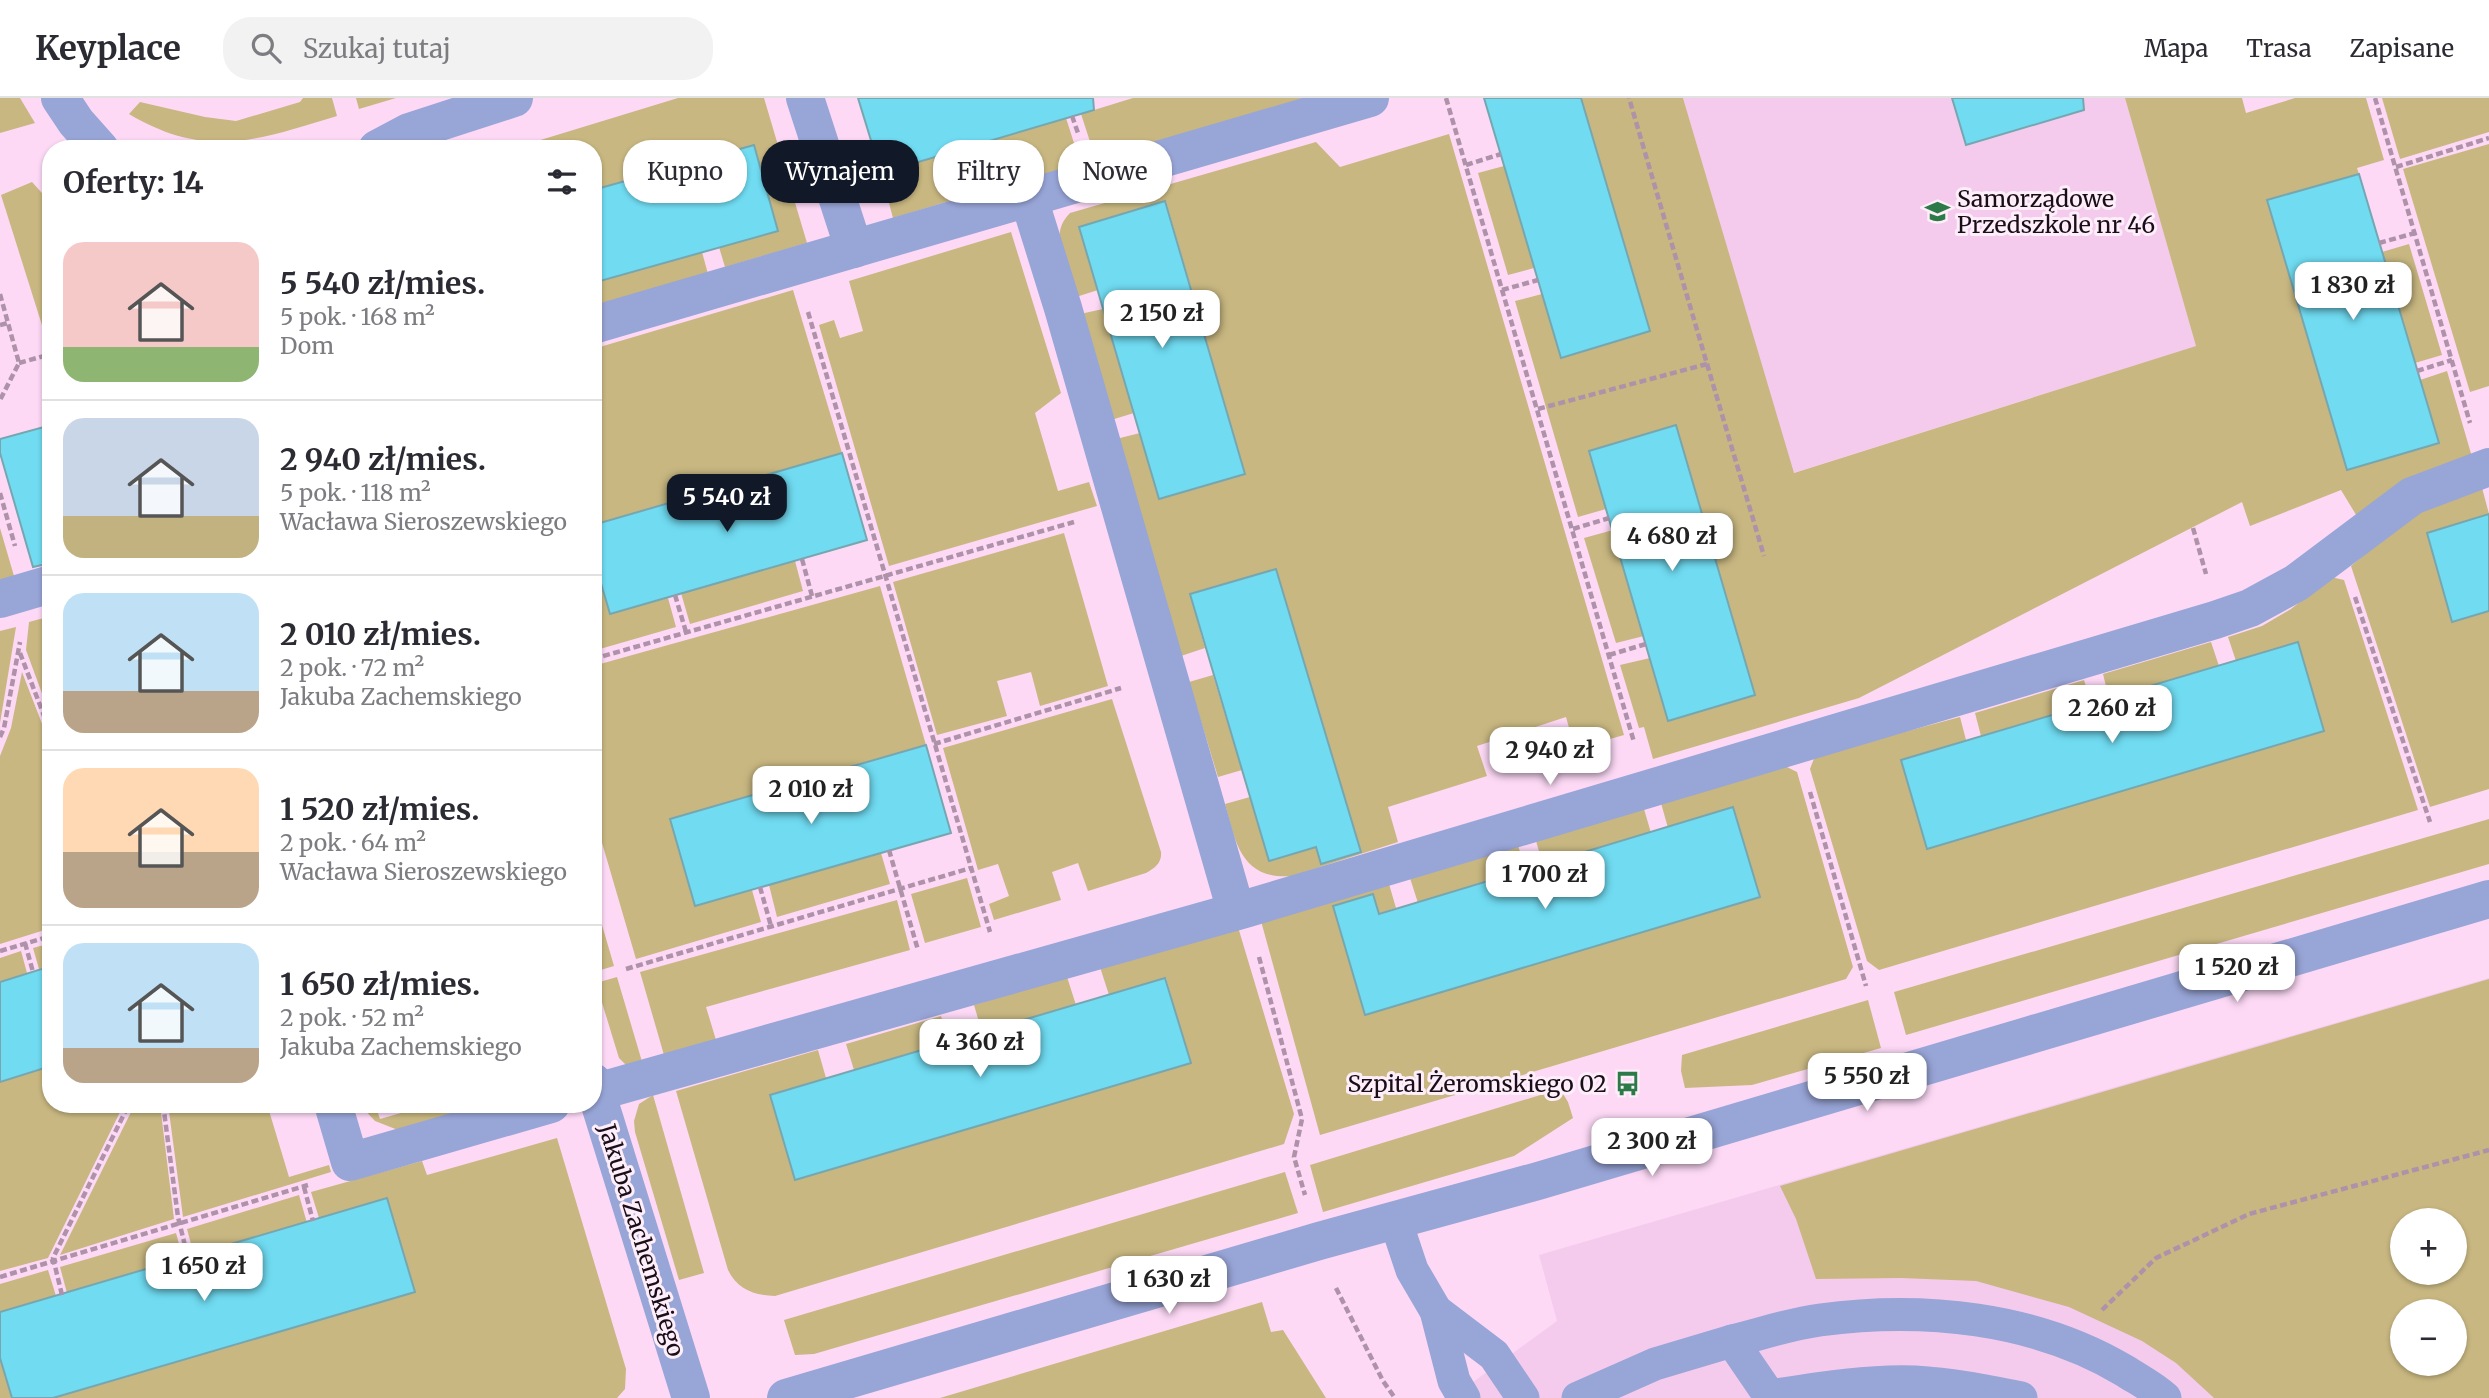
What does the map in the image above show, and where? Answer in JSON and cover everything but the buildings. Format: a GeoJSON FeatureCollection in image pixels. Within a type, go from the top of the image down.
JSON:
{"type":"FeatureCollection","features":[{"type":"Feature","properties":{"kind":"street"},"geometry":{"type":"LineString","coordinates":[[60,98],[92,140]]}},
{"type":"Feature","properties":{"kind":"street"},"geometry":{"type":"LineString","coordinates":[[394,140],[409,132],[514,98]]}},
{"type":"Feature","properties":{"kind":"street"},"geometry":{"type":"LineString","coordinates":[[805,98],[854,249]]}},
{"type":"Feature","properties":{"kind":"street"},"geometry":{"type":"LineString","coordinates":[[1044,195],[1370,98]]}},
{"type":"Feature","properties":{"kind":"street"},"geometry":{"type":"LineString","coordinates":[[602,322],[1015,203]]}},
{"type":"Feature","properties":{"kind":"street"},"geometry":{"type":"LineString","coordinates":[[1030,203],[1236,911]]}},
{"type":"Feature","properties":{"kind":"street"},"geometry":{"type":"LineString","coordinates":[[602,1087],[1236,911],[2240,612],[2274,597],[2296,583],[2412,496],[2489,467]]}},
{"type":"Feature","properties":{"kind":"street"},"geometry":{"type":"LineString","coordinates":[[0,599],[42,587]]}},
{"type":"Feature","properties":{"kind":"street"},"geometry":{"type":"LineString","coordinates":[[786,1398],[1395,1219],[1551,1177],[2489,899]]}},
{"type":"Feature","properties":{"kind":"street"},"geometry":{"type":"LineString","coordinates":[[335,1113],[349,1162],[520,1113]]}},
{"type":"Feature","properties":{"kind":"street","name":"Jakuba Zachemskiego"},"geometry":{"type":"LineString","coordinates":[[602,1113],[691,1398]]}},
{"type":"Feature","properties":{"kind":"lane"},"geometry":{"type":"LineString","coordinates":[[1395,1219],[1412,1270],[1436,1311],[1454,1381],[1464,1398]]}},
{"type":"Feature","properties":{"kind":"lane"},"geometry":{"type":"LineString","coordinates":[[1436,1311],[1494,1355],[1522,1398]]}},
{"type":"Feature","properties":{"kind":"lane"},"geometry":{"type":"LineString","coordinates":[[1578,1398],[1655,1364],[1732,1341],[1819,1320],[1890,1314],[1957,1317],[2017,1328],[2067,1344],[2110,1363],[2165,1398]]}},
{"type":"Feature","properties":{"kind":"lane"},"geometry":{"type":"LineString","coordinates":[[1732,1341],[1771,1397],[1828,1387],[1912,1382],[1975,1388],[2021,1398]]}},
{"type":"Feature","properties":{"kind":"path"},"geometry":{"type":"LineString","coordinates":[[1446,98],[1631,731]]}},
{"type":"Feature","properties":{"kind":"path"},"geometry":{"type":"LineString","coordinates":[[1629,98],[1764,556]]}},
{"type":"Feature","properties":{"kind":"path"},"geometry":{"type":"LineString","coordinates":[[2375,98],[2467,411]]}},
{"type":"Feature","properties":{"kind":"path"},"geometry":{"type":"LineString","coordinates":[[2396,167],[2489,138]]}},
{"type":"Feature","properties":{"kind":"path"},"geometry":{"type":"LineString","coordinates":[[1466,164],[1501,154]]}},
{"type":"Feature","properties":{"kind":"path"},"geometry":{"type":"LineString","coordinates":[[2379,243],[2415,233]]}},
{"type":"Feature","properties":{"kind":"path"},"geometry":{"type":"LineString","coordinates":[[1502,290],[1538,280]]}},
{"type":"Feature","properties":{"kind":"path"},"geometry":{"type":"LineString","coordinates":[[0,294],[19,363],[0,400]]}},
{"type":"Feature","properties":{"kind":"path"},"geometry":{"type":"LineString","coordinates":[[806,304],[992,939]]}},
{"type":"Feature","properties":{"kind":"path"},"geometry":{"type":"LineString","coordinates":[[0,325],[8,323]]}},
{"type":"Feature","properties":{"kind":"path"},"geometry":{"type":"LineString","coordinates":[[19,363],[42,357]]}},
{"type":"Feature","properties":{"kind":"path"},"geometry":{"type":"LineString","coordinates":[[2417,371],[2452,360]]}},
{"type":"Feature","properties":{"kind":"path"},"geometry":{"type":"LineString","coordinates":[[1538,409],[1707,364]]}},
{"type":"Feature","properties":{"kind":"path"},"geometry":{"type":"LineString","coordinates":[[0,493],[16,551]]}},
{"type":"Feature","properties":{"kind":"path"},"geometry":{"type":"LineString","coordinates":[[1573,529],[1609,518]]}},
{"type":"Feature","properties":{"kind":"path"},"geometry":{"type":"LineString","coordinates":[[602,656],[1075,522]]}},
{"type":"Feature","properties":{"kind":"path"},"geometry":{"type":"LineString","coordinates":[[2193,528],[2209,586]]}},
{"type":"Feature","properties":{"kind":"path"},"geometry":{"type":"LineString","coordinates":[[802,559],[812,596]]}},
{"type":"Feature","properties":{"kind":"path"},"geometry":{"type":"LineString","coordinates":[[2353,589],[2430,822]]}},
{"type":"Feature","properties":{"kind":"path"},"geometry":{"type":"LineString","coordinates":[[675,595],[686,632]]}},
{"type":"Feature","properties":{"kind":"path"},"geometry":{"type":"LineString","coordinates":[[0,737],[20,639]]}},
{"type":"Feature","properties":{"kind":"path"},"geometry":{"type":"LineString","coordinates":[[1609,655],[1646,644]]}},
{"type":"Feature","properties":{"kind":"path"},"geometry":{"type":"LineString","coordinates":[[19,651],[42,711]]}},
{"type":"Feature","properties":{"kind":"path"},"geometry":{"type":"LineString","coordinates":[[934,744],[1125,687]]}},
{"type":"Feature","properties":{"kind":"path"},"geometry":{"type":"LineString","coordinates":[[1809,790],[1866,986]]}},
{"type":"Feature","properties":{"kind":"path"},"geometry":{"type":"LineString","coordinates":[[889,850],[919,953]]}},
{"type":"Feature","properties":{"kind":"path"},"geometry":{"type":"LineString","coordinates":[[626,969],[971,868]]}},
{"type":"Feature","properties":{"kind":"path"},"geometry":{"type":"LineString","coordinates":[[760,887],[771,926]]}},
{"type":"Feature","properties":{"kind":"path"},"geometry":{"type":"LineString","coordinates":[[0,951],[42,938]]}},
{"type":"Feature","properties":{"kind":"path"},"geometry":{"type":"LineString","coordinates":[[25,943],[33,972]]}},
{"type":"Feature","properties":{"kind":"path"},"geometry":{"type":"LineString","coordinates":[[1255,944],[1303,1119],[1294,1157],[1308,1204]]}},
{"type":"Feature","properties":{"kind":"path"},"geometry":{"type":"LineString","coordinates":[[61,1295],[52,1258],[124,1113]]}},
{"type":"Feature","properties":{"kind":"path"},"geometry":{"type":"LineString","coordinates":[[164,1113],[179,1224],[188,1258]]}},
{"type":"Feature","properties":{"kind":"path"},"geometry":{"type":"LineString","coordinates":[[2067,1344],[2156,1258],[2249,1214],[2489,1150]]}},
{"type":"Feature","properties":{"kind":"path"},"geometry":{"type":"LineString","coordinates":[[0,1277],[315,1183]]}},
{"type":"Feature","properties":{"kind":"path"},"geometry":{"type":"LineString","coordinates":[[304,1186],[313,1221]]}},
{"type":"Feature","properties":{"kind":"path"},"geometry":{"type":"LineString","coordinates":[[1330,1276],[1383,1381],[1395,1398]]}},
{"type":"Feature","properties":{"kind":"shaded area"},"geometry":{"type":"Polygon","coordinates":[[[0,98],[20,98],[35,123],[0,133],[0,98]]]}},
{"type":"Feature","properties":{"kind":"shaded area"},"geometry":{"type":"Polygon","coordinates":[[[303,98],[332,98],[337,116],[257,138],[202,140],[157,128],[129,114],[140,102],[236,121],[300,102],[303,98]]]}},
{"type":"Feature","properties":{"kind":"shaded area"},"geometry":{"type":"Polygon","coordinates":[[[356,98],[396,98],[359,109],[356,98]]]}},
{"type":"Feature","properties":{"kind":"shaded area"},"geometry":{"type":"Polygon","coordinates":[[[678,98],[764,98],[776,140],[761,140],[761,170],[754,145],[747,147],[747,140],[623,140],[623,182],[602,187],[602,140],[540,140],[678,98]]]}},
{"type":"Feature","properties":{"kind":"shaded area"},"geometry":{"type":"Polygon","coordinates":[[[1133,98],[1304,98],[1163,140],[1089,140],[1081,114],[1133,98]]]}},
{"type":"Feature","properties":{"kind":"shaded area"},"geometry":{"type":"Polygon","coordinates":[[[1581,98],[1683,98],[1794,473],[2196,346],[2125,98],[2242,98],[2246,113],[2295,98],[2366,98],[2384,160],[2357,168],[2359,174],[2267,201],[2347,469],[2420,380],[2447,371],[2472,457],[2358,518],[2341,490],[2250,526],[2242,502],[1859,698],[1653,759],[1644,727],[1639,728],[1620,665],[1650,658],[1669,721],[1755,695],[1676,425],[1590,451],[1606,509],[1578,517],[1515,301],[1542,294],[1561,357],[1650,331],[1581,98]]]}},
{"type":"Feature","properties":{"kind":"shaded area","name":"Samorządowe Przedszkole nr 46"},"geometry":{"type":"Polygon","coordinates":[[[1683,98],[2125,98],[2196,346],[1793,473],[1683,98]]]}},
{"type":"Feature","properties":{"kind":"shaded area"},"geometry":{"type":"Polygon","coordinates":[[[2382,98],[2489,98],[2489,132],[2400,159],[2382,98]]]}},
{"type":"Feature","properties":{"kind":"shaded area"},"geometry":{"type":"Polygon","coordinates":[[[1066,118],[1073,140],[1058,140],[1058,172],[1044,176],[1044,140],[991,140],[1066,118]]]}},
{"type":"Feature","properties":{"kind":"shaded area"},"geometry":{"type":"Polygon","coordinates":[[[1449,134],[1624,735],[1575,749],[1566,717],[1477,746],[1487,776],[1388,807],[1398,842],[1292,876],[1275,876],[1251,865],[1244,856],[1225,804],[1250,797],[1269,861],[1355,835],[1276,569],[1190,594],[1205,648],[1181,656],[1116,439],[1140,433],[1160,499],[1245,473],[1166,203],[1172,203],[1172,184],[1316,142],[1340,167],[1449,134]]]}},
{"type":"Feature","properties":{"kind":"shaded area"},"geometry":{"type":"Polygon","coordinates":[[[2489,144],[2489,386],[2470,392],[2403,169],[2489,144]]]}},
{"type":"Feature","properties":{"kind":"shaded area"},"geometry":{"type":"Polygon","coordinates":[[[933,157],[933,203],[943,203],[893,218],[889,203],[919,203],[919,162],[933,157]]]}},
{"type":"Feature","properties":{"kind":"shaded area"},"geometry":{"type":"Polygon","coordinates":[[[1504,166],[1534,268],[1508,275],[1478,173],[1504,166]]]}},
{"type":"Feature","properties":{"kind":"shaded area"},"geometry":{"type":"Polygon","coordinates":[[[32,182],[42,193],[42,325],[1,195],[32,182]]]}},
{"type":"Feature","properties":{"kind":"shaded area"},"geometry":{"type":"Polygon","coordinates":[[[770,203],[795,203],[807,243],[725,267],[719,247],[778,230],[770,203]]]}},
{"type":"Feature","properties":{"kind":"shaded area"},"geometry":{"type":"Polygon","coordinates":[[[1105,203],[1165,203],[1098,290],[1076,297],[1059,238],[1063,222],[1070,213],[1105,203]]]}},
{"type":"Feature","properties":{"kind":"shaded area"},"geometry":{"type":"Polygon","coordinates":[[[1011,232],[1061,393],[1035,413],[1058,491],[1089,482],[1097,506],[889,566],[819,325],[834,320],[840,338],[863,331],[849,281],[1011,232]]]}},
{"type":"Feature","properties":{"kind":"shaded area"},"geometry":{"type":"Polygon","coordinates":[[[2409,244],[2442,355],[2415,363],[2382,252],[2409,244]]]}},
{"type":"Feature","properties":{"kind":"shaded area"},"geometry":{"type":"Polygon","coordinates":[[[702,252],[708,274],[602,304],[602,281],[702,252]]]}},
{"type":"Feature","properties":{"kind":"shaded area"},"geometry":{"type":"Polygon","coordinates":[[[793,290],[842,453],[602,522],[602,346],[793,290]]]}},
{"type":"Feature","properties":{"kind":"shaded area"},"geometry":{"type":"Polygon","coordinates":[[[1103,309],[1134,413],[1111,420],[1080,314],[1103,309]]]}},
{"type":"Feature","properties":{"kind":"shaded area"},"geometry":{"type":"Polygon","coordinates":[[[2481,484],[2489,514],[2427,533],[2452,621],[2489,611],[2489,789],[2430,807],[2351,566],[2410,516],[2481,484]]]}},
{"type":"Feature","properties":{"kind":"shaded area"},"geometry":{"type":"Polygon","coordinates":[[[0,528],[14,576],[0,580],[0,528]]]}},
{"type":"Feature","properties":{"kind":"shaded area"},"geometry":{"type":"Polygon","coordinates":[[[1613,530],[1644,636],[1616,643],[1584,538],[1613,530]]]}},
{"type":"Feature","properties":{"kind":"shaded area"},"geometry":{"type":"Polygon","coordinates":[[[1064,533],[1108,686],[1040,706],[1031,672],[997,681],[1007,716],[937,735],[893,582],[1064,533]]]}},
{"type":"Feature","properties":{"kind":"shaded area"},"geometry":{"type":"Polygon","coordinates":[[[795,561],[803,591],[690,624],[681,593],[795,561]]]}},
{"type":"Feature","properties":{"kind":"shaded area"},"geometry":{"type":"Polygon","coordinates":[[[2331,577],[2344,580],[2418,810],[1879,970],[1867,961],[1810,769],[1815,756],[1960,717],[1966,740],[1901,761],[1927,849],[2323,731],[2298,643],[2236,661],[2228,637],[2262,626],[2291,609],[2331,577]]]}},
{"type":"Feature","properties":{"kind":"shaded area"},"geometry":{"type":"Polygon","coordinates":[[[602,586],[610,613],[668,598],[676,627],[602,648],[602,586]]]}},
{"type":"Feature","properties":{"kind":"shaded area"},"geometry":{"type":"Polygon","coordinates":[[[880,586],[926,745],[670,819],[695,906],[752,890],[761,922],[636,959],[602,843],[602,663],[880,586]]]}},
{"type":"Feature","properties":{"kind":"shaded area"},"geometry":{"type":"Polygon","coordinates":[[[42,618],[42,694],[26,650],[29,622],[42,618]]]}},
{"type":"Feature","properties":{"kind":"shaded area"},"geometry":{"type":"Polygon","coordinates":[[[16,627],[0,723],[0,631],[16,627]]]}},
{"type":"Feature","properties":{"kind":"shaded area"},"geometry":{"type":"Polygon","coordinates":[[[2211,642],[2219,666],[2109,698],[2103,674],[2211,642]]]}},
{"type":"Feature","properties":{"kind":"shaded area"},"geometry":{"type":"Polygon","coordinates":[[[22,672],[42,724],[42,931],[0,944],[0,756],[11,728],[22,672]]]}},
{"type":"Feature","properties":{"kind":"shaded area"},"geometry":{"type":"Polygon","coordinates":[[[1213,675],[1242,770],[1218,777],[1189,682],[1213,675]]]}},
{"type":"Feature","properties":{"kind":"shaded area"},"geometry":{"type":"Polygon","coordinates":[[[2084,680],[2091,703],[1981,736],[1975,713],[2084,680]]]}},
{"type":"Feature","properties":{"kind":"shaded area"},"geometry":{"type":"Polygon","coordinates":[[[1112,699],[1161,852],[1159,862],[1146,873],[1088,891],[1078,863],[1052,872],[1061,900],[994,920],[989,904],[1009,896],[998,864],[978,870],[943,748],[1112,699]]]}},
{"type":"Feature","properties":{"kind":"shaded area"},"geometry":{"type":"Polygon","coordinates":[[[1785,766],[1797,772],[1853,967],[1846,979],[1320,1135],[1261,921],[1389,884],[1396,908],[1339,926],[1760,897],[1733,808],[1668,828],[1661,803],[1785,766]]]}},
{"type":"Feature","properties":{"kind":"shaded area"},"geometry":{"type":"Polygon","coordinates":[[[1644,809],[1651,833],[1543,865],[1536,841],[1644,809]]]}},
{"type":"Feature","properties":{"kind":"shaded area"},"geometry":{"type":"Polygon","coordinates":[[[2489,819],[2489,864],[1906,1035],[1894,992],[2489,819]]]}},
{"type":"Feature","properties":{"kind":"shaded area"},"geometry":{"type":"Polygon","coordinates":[[[1518,845],[1525,870],[1418,903],[1410,878],[1518,845]]]}},
{"type":"Feature","properties":{"kind":"shaded area"},"geometry":{"type":"Polygon","coordinates":[[[881,853],[890,884],[777,917],[769,885],[881,853]]]}},
{"type":"Feature","properties":{"kind":"shaded area"},"geometry":{"type":"Polygon","coordinates":[[[967,878],[981,927],[925,943],[911,894],[967,878]]]}},
{"type":"Feature","properties":{"kind":"shaded area"},"geometry":{"type":"Polygon","coordinates":[[[897,900],[910,950],[706,1007],[716,1040],[664,1055],[640,972],[897,900]]]}},
{"type":"Feature","properties":{"kind":"shaded area"},"geometry":{"type":"Polygon","coordinates":[[[602,925],[614,966],[602,970],[602,925]]]}},
{"type":"Feature","properties":{"kind":"shaded area"},"geometry":{"type":"Polygon","coordinates":[[[1238,927],[1294,1114],[1284,1144],[775,1296],[747,1290],[732,1277],[676,1091],[818,1050],[826,1078],[770,1095],[795,1180],[1190,1063],[1166,978],[1109,995],[1100,967],[1238,927]]]}},
{"type":"Feature","properties":{"kind":"shaded area"},"geometry":{"type":"Polygon","coordinates":[[[42,946],[42,968],[39,969],[33,948],[42,946]]]}},
{"type":"Feature","properties":{"kind":"shaded area"},"geometry":{"type":"Polygon","coordinates":[[[21,951],[27,973],[0,982],[0,958],[21,951]]]}},
{"type":"Feature","properties":{"kind":"shaded area"},"geometry":{"type":"Polygon","coordinates":[[[617,977],[643,1065],[627,1066],[619,1058],[602,1003],[602,981],[617,977]]]}},
{"type":"Feature","properties":{"kind":"shaded area"},"geometry":{"type":"Polygon","coordinates":[[[1067,977],[1076,1005],[982,1032],[974,1005],[1067,977]]]}},
{"type":"Feature","properties":{"kind":"shaded area"},"geometry":{"type":"Polygon","coordinates":[[[2489,978],[2489,1398],[1451,1398],[1557,1321],[1539,1255],[2489,978]]]}},
{"type":"Feature","properties":{"kind":"shaded area"},"geometry":{"type":"Polygon","coordinates":[[[2489,979],[2489,1398],[2214,1398],[2176,1363],[2142,1341],[2069,1307],[1976,1281],[1816,1279],[1796,1219],[1780,1186],[2489,979]]]}},
{"type":"Feature","properties":{"kind":"shaded area"},"geometry":{"type":"Polygon","coordinates":[[[1868,1000],[1881,1048],[1752,1085],[1685,1088],[1681,1071],[1682,1055],[1868,1000]]]}},
{"type":"Feature","properties":{"kind":"shaded area"},"geometry":{"type":"Polygon","coordinates":[[[941,1016],[949,1042],[854,1070],[846,1044],[941,1016]]]}},
{"type":"Feature","properties":{"kind":"shaded area"},"geometry":{"type":"Polygon","coordinates":[[[42,1069],[42,1113],[120,1113],[48,1258],[0,1271],[0,1082],[42,1069]]]}},
{"type":"Feature","properties":{"kind":"shaded area"},"geometry":{"type":"Polygon","coordinates":[[[1560,1089],[1573,1118],[1514,1156],[1323,1212],[1310,1165],[1560,1089]]]}},
{"type":"Feature","properties":{"kind":"shaded area"},"geometry":{"type":"Polygon","coordinates":[[[653,1095],[704,1273],[679,1280],[635,1132],[634,1121],[639,1104],[653,1095]]]}},
{"type":"Feature","properties":{"kind":"shaded area"},"geometry":{"type":"Polygon","coordinates":[[[131,1113],[161,1113],[174,1219],[60,1255],[131,1113]]]}},
{"type":"Feature","properties":{"kind":"shaded area"},"geometry":{"type":"Polygon","coordinates":[[[169,1113],[270,1113],[289,1177],[329,1165],[331,1172],[183,1217],[169,1113]]]}},
{"type":"Feature","properties":{"kind":"shaded area"},"geometry":{"type":"Polygon","coordinates":[[[367,1113],[378,1113],[380,1119],[401,1113],[465,1113],[398,1130],[375,1121],[367,1113]]]}},
{"type":"Feature","properties":{"kind":"shaded area"},"geometry":{"type":"Polygon","coordinates":[[[557,1138],[626,1369],[625,1389],[617,1398],[53,1398],[414,1292],[387,1199],[319,1218],[311,1192],[422,1161],[427,1175],[557,1138]]]}},
{"type":"Feature","properties":{"kind":"shaded area"},"geometry":{"type":"Polygon","coordinates":[[[1285,1172],[1298,1213],[814,1354],[795,1355],[784,1320],[1285,1172]]]}},
{"type":"Feature","properties":{"kind":"shaded area"},"geometry":{"type":"Polygon","coordinates":[[[299,1195],[307,1223],[194,1255],[187,1229],[299,1195]]]}},
{"type":"Feature","properties":{"kind":"shaded area"},"geometry":{"type":"Polygon","coordinates":[[[176,1233],[183,1259],[67,1293],[60,1267],[176,1233]]]}},
{"type":"Feature","properties":{"kind":"shaded area"},"geometry":{"type":"Polygon","coordinates":[[[48,1270],[56,1296],[0,1312],[0,1284],[48,1270]]]}},
{"type":"Feature","properties":{"kind":"shaded area"},"geometry":{"type":"Polygon","coordinates":[[[1262,1302],[1271,1332],[1283,1330],[1326,1398],[940,1398],[1262,1302]]]}},
{"type":"Feature","properties":{"kind":"shaded area"},"geometry":{"type":"Polygon","coordinates":[[[0,1358],[12,1398],[0,1398],[0,1358]]]}},
{"type":"Feature","properties":{"kind":"place","name":"Samorządowe Przedszkole nr 46"},"geometry":{"type":"Point","coordinates":[1937,211]}},
{"type":"Feature","properties":{"kind":"place","name":"Szpital Żeromskiego 02"},"geometry":{"type":"Point","coordinates":[1627,1083]}}]}
